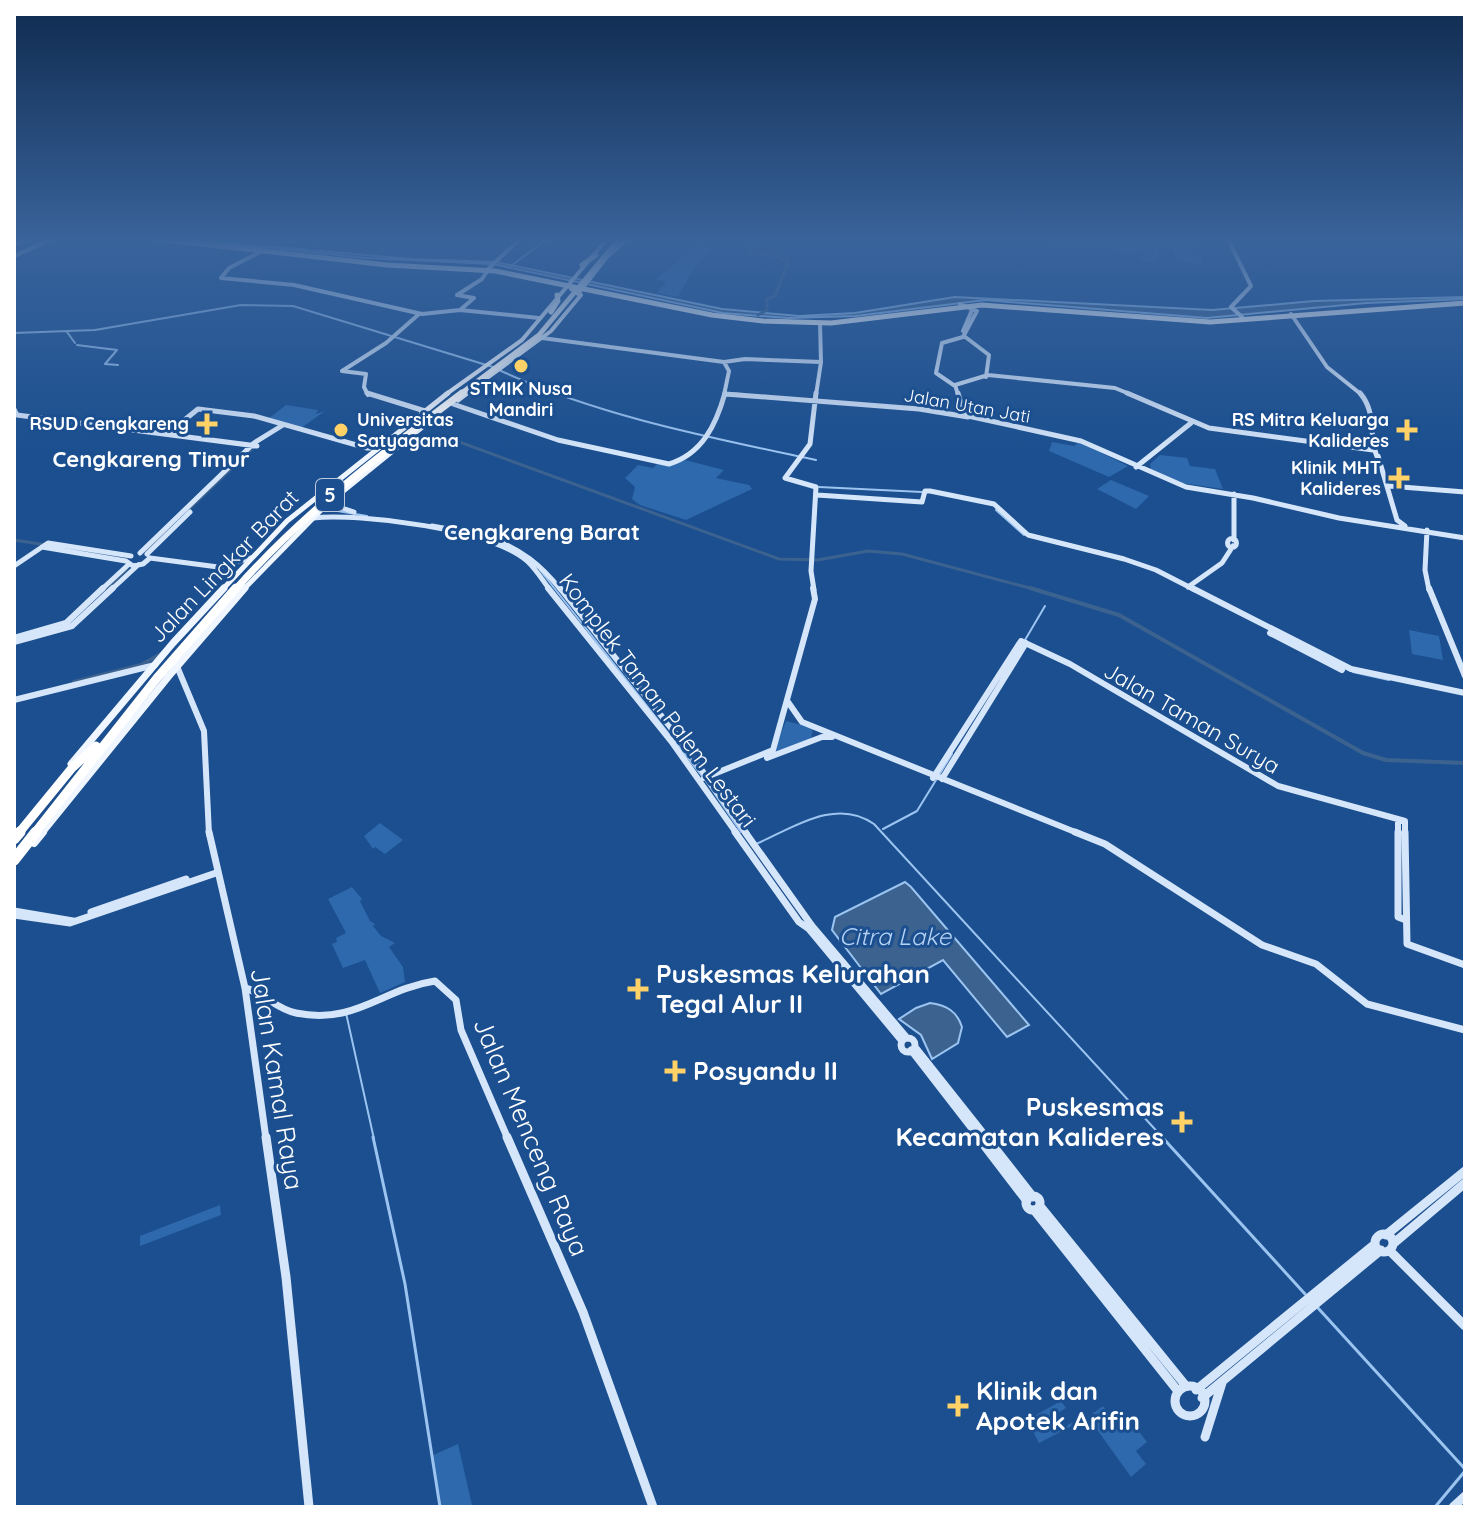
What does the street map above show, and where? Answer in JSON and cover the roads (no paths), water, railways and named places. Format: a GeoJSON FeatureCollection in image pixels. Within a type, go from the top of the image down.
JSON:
{"type":"FeatureCollection","features":[{"type":"Feature","properties":{"kind":"highway"},"geometry":{"type":"LineString","coordinates":[[496,367],[552,310]]}},
{"type":"Feature","properties":{"kind":"highway","name":"5"},"geometry":{"type":"LineString","coordinates":[[496,367],[520,352],[561,310]]}},
{"type":"Feature","properties":{"kind":"highway"},"geometry":{"type":"LineString","coordinates":[[520,352],[538,339],[563,310]]}},
{"type":"Feature","properties":{"kind":"highway"},"geometry":{"type":"LineString","coordinates":[[690,310],[716,316],[820,323],[928,310]]}},
{"type":"Feature","properties":{"kind":"highway"},"geometry":{"type":"LineString","coordinates":[[701,310],[760,320],[884,316]]}},
{"type":"Feature","properties":{"kind":"highway"},"geometry":{"type":"LineString","coordinates":[[974,314],[979,310]]}},
{"type":"Feature","properties":{"kind":"highway"},"geometry":{"type":"LineString","coordinates":[[1069,310],[1208,321],[1310,312]]}},
{"type":"Feature","properties":{"kind":"highway"},"geometry":{"type":"LineString","coordinates":[[1208,321],[1333,310]]}},
{"type":"Feature","properties":{"kind":"highway","name":"5"},"geometry":{"type":"LineString","coordinates":[[14,860],[176,645],[265,550],[307,509],[369,459],[496,367],[557,316]]}},
{"type":"Feature","properties":{"kind":"highway","name":"5"},"geometry":{"type":"LineString","coordinates":[[14,850],[111,730]]}},
{"type":"Feature","properties":{"kind":"highway"},"geometry":{"type":"LineString","coordinates":[[14,839],[72,768],[96,746]]}},
{"type":"Feature","properties":{"kind":"highway"},"geometry":{"type":"LineString","coordinates":[[14,839],[80,768]]}},
{"type":"Feature","properties":{"kind":"main road","name":"Jalan Lingkar Barat"},"geometry":{"type":"LineString","coordinates":[[14,839],[152,668],[176,645],[251,558],[303,506],[425,411],[496,367],[547,310]]}},
{"type":"Feature","properties":{"kind":"main road","name":"Jalan Lingkar Barat"},"geometry":{"type":"LineString","coordinates":[[540,320],[550,310]]}},
{"type":"Feature","properties":{"kind":"main road"},"geometry":{"type":"LineString","coordinates":[[14,868],[176,664],[313,518],[496,367],[544,336],[567,310]]}},
{"type":"Feature","properties":{"kind":"main road"},"geometry":{"type":"LineString","coordinates":[[544,336],[557,316]]}},
{"type":"Feature","properties":{"kind":"main road"},"geometry":{"type":"LineString","coordinates":[[176,645],[169,655],[181,654],[212,626]]}},
{"type":"Feature","properties":{"kind":"main road"},"geometry":{"type":"LineString","coordinates":[[147,701],[165,674],[165,670],[152,668]]}},
{"type":"Feature","properties":{"kind":"street"},"geometry":{"type":"LineString","coordinates":[[406,310],[420,313],[460,310],[540,320]]}},
{"type":"Feature","properties":{"kind":"street"},"geometry":{"type":"LineString","coordinates":[[970,310],[974,314]]}},
{"type":"Feature","properties":{"kind":"street"},"geometry":{"type":"LineString","coordinates":[[972,310],[974,314]]}},
{"type":"Feature","properties":{"kind":"street"},"geometry":{"type":"LineString","coordinates":[[1233,310],[1241,316]]}},
{"type":"Feature","properties":{"kind":"street"},"geometry":{"type":"LineString","coordinates":[[420,313],[342,371],[366,374],[366,395],[425,411]]}},
{"type":"Feature","properties":{"kind":"street"},"geometry":{"type":"LineString","coordinates":[[958,415],[953,387],[937,375],[938,360],[942,343],[960,336],[974,314]]}},
{"type":"Feature","properties":{"kind":"street"},"geometry":{"type":"LineString","coordinates":[[1291,315],[1327,368],[1354,385],[1369,405],[1373,450],[1389,484],[1395,522]]}},
{"type":"Feature","properties":{"kind":"street"},"geometry":{"type":"LineString","coordinates":[[705,780],[770,753],[776,743],[812,615],[815,598],[811,561],[816,486],[785,478],[810,444],[821,362],[820,323]]}},
{"type":"Feature","properties":{"kind":"street"},"geometry":{"type":"LineString","coordinates":[[544,336],[724,362],[745,359],[821,362]]}},
{"type":"Feature","properties":{"kind":"street"},"geometry":{"type":"LineString","coordinates":[[960,336],[989,355],[986,376]]}},
{"type":"Feature","properties":{"kind":"street"},"geometry":{"type":"LineString","coordinates":[[453,404],[570,443],[658,463],[675,463],[684,459],[705,436],[725,394],[729,369],[724,362]]}},
{"type":"Feature","properties":{"kind":"street"},"geometry":{"type":"LineString","coordinates":[[986,376],[1114,389],[1212,429]]}},
{"type":"Feature","properties":{"kind":"street"},"geometry":{"type":"LineString","coordinates":[[953,387],[986,376],[1115,388],[1192,422]]}},
{"type":"Feature","properties":{"kind":"street","name":"Jalan Utan Jati"},"geometry":{"type":"LineString","coordinates":[[953,387],[968,416],[1056,435]]}},
{"type":"Feature","properties":{"kind":"street","name":"Jalan Utan Jati"},"geometry":{"type":"LineString","coordinates":[[725,394],[958,415],[1090,444],[1186,487],[1234,494],[1329,516],[1395,522],[1465,538]]}},
{"type":"Feature","properties":{"kind":"street"},"geometry":{"type":"LineString","coordinates":[[167,434],[197,409],[241,414],[372,450]]}},
{"type":"Feature","properties":{"kind":"street"},"geometry":{"type":"LineString","coordinates":[[16,412],[67,423],[253,447]]}},
{"type":"Feature","properties":{"kind":"street"},"geometry":{"type":"LineString","coordinates":[[1184,418],[1191,414]]}},
{"type":"Feature","properties":{"kind":"street"},"geometry":{"type":"LineString","coordinates":[[1134,466],[1192,422]]}},
{"type":"Feature","properties":{"kind":"street"},"geometry":{"type":"LineString","coordinates":[[67,423],[253,447]]}},
{"type":"Feature","properties":{"kind":"street"},"geometry":{"type":"LineString","coordinates":[[14,640],[72,626],[138,565],[253,447],[285,425]]}},
{"type":"Feature","properties":{"kind":"street"},"geometry":{"type":"LineString","coordinates":[[1184,428],[1373,450]]}},
{"type":"Feature","properties":{"kind":"street"},"geometry":{"type":"LineString","coordinates":[[1370,434],[1378,459]]}},
{"type":"Feature","properties":{"kind":"street"},"geometry":{"type":"LineString","coordinates":[[1389,484],[1463,492]]}},
{"type":"Feature","properties":{"kind":"street"},"geometry":{"type":"LineString","coordinates":[[817,495],[956,494],[992,503],[1028,535],[1133,561],[1349,673],[1465,696]]}},
{"type":"Feature","properties":{"kind":"street"},"geometry":{"type":"LineString","coordinates":[[1187,587],[1222,563],[1232,543],[1234,494]]}},
{"type":"Feature","properties":{"kind":"street"},"geometry":{"type":"LineString","coordinates":[[336,498],[336,506],[349,513]]}},
{"type":"Feature","properties":{"kind":"street","name":"Komplek Taman Palem Lestari"},"geometry":{"type":"LineString","coordinates":[[313,518],[349,513],[474,538],[521,556],[534,567],[705,780],[812,926],[904,1040]]}},
{"type":"Feature","properties":{"kind":"street"},"geometry":{"type":"LineString","coordinates":[[1427,530],[1426,578],[1445,633],[1457,648],[1465,676]]}},
{"type":"Feature","properties":{"kind":"street"},"geometry":{"type":"LineString","coordinates":[[14,566],[45,545],[138,565]]}},
{"type":"Feature","properties":{"kind":"street"},"geometry":{"type":"LineString","coordinates":[[146,556],[217,569],[244,566]]}},
{"type":"Feature","properties":{"kind":"street"},"geometry":{"type":"LineString","coordinates":[[14,640],[66,623],[129,561],[146,556],[219,567],[251,558]]}},
{"type":"Feature","properties":{"kind":"street","name":"Jalan Taman Surya"},"geometry":{"type":"LineString","coordinates":[[938,778],[1023,643],[1276,788],[1400,822],[1407,944],[1465,965]]}},
{"type":"Feature","properties":{"kind":"street","name":"Jalan Kamal Raya"},"geometry":{"type":"LineString","coordinates":[[176,664],[204,731],[208,828],[215,871],[245,988],[286,1277],[309,1507]]}},
{"type":"Feature","properties":{"kind":"street"},"geometry":{"type":"LineString","coordinates":[[14,700],[152,668]]}},
{"type":"Feature","properties":{"kind":"street"},"geometry":{"type":"LineString","coordinates":[[788,702],[798,720]]}},
{"type":"Feature","properties":{"kind":"street"},"geometry":{"type":"LineString","coordinates":[[782,722],[798,720],[1105,844],[1262,945],[1316,964],[1374,1007],[1465,1030]]}},
{"type":"Feature","properties":{"kind":"street"},"geometry":{"type":"LineString","coordinates":[[813,740],[815,727]]}},
{"type":"Feature","properties":{"kind":"street"},"geometry":{"type":"LineString","coordinates":[[705,780],[813,740],[831,737],[938,778]]}},
{"type":"Feature","properties":{"kind":"street"},"geometry":{"type":"LineString","coordinates":[[776,743],[787,751]]}},
{"type":"Feature","properties":{"kind":"street","name":"Komplek Taman Palem Lestari"},"geometry":{"type":"LineString","coordinates":[[705,780],[802,926],[809,929],[904,1040]]}},
{"type":"Feature","properties":{"kind":"street"},"geometry":{"type":"LineString","coordinates":[[14,913],[69,922],[215,871]]}},
{"type":"Feature","properties":{"kind":"street","name":"Jalan Menceng Raya"},"geometry":{"type":"LineString","coordinates":[[245,988],[285,1010],[322,1015],[351,1012],[414,983],[435,981],[454,997],[461,1030],[583,1312],[653,1507]]}},
{"type":"Feature","properties":{"kind":"street"},"geometry":{"type":"LineString","coordinates":[[904,1040],[912,1040],[913,1048],[1030,1199],[1038,1199],[1037,1208],[1190,1391]]}},
{"type":"Feature","properties":{"kind":"street"},"geometry":{"type":"LineString","coordinates":[[1465,1171],[1386,1235],[1376,1235],[1465,1324]]}},
{"type":"Feature","properties":{"kind":"street"},"geometry":{"type":"LineString","coordinates":[[1190,1391],[1387,1247],[1465,1183]]}},
{"type":"Feature","properties":{"kind":"street"},"geometry":{"type":"LineString","coordinates":[[1190,1391],[1223,1380],[1314,1301]]}},
{"type":"Feature","properties":{"kind":"street"},"geometry":{"type":"LineString","coordinates":[[1205,1437],[1223,1380]]}},
{"type":"Feature","properties":{"kind":"street"},"geometry":{"type":"LineString","coordinates":[[1453,1507],[1465,1496]]}},
{"type":"Feature","properties":{"kind":"water"},"geometry":{"type":"Polygon","coordinates":[[[709,310],[799,316],[905,310],[856,316],[788,318],[709,310]]]}},
{"type":"Feature","properties":{"kind":"water"},"geometry":{"type":"Polygon","coordinates":[[[1108,310],[1292,310],[1207,318],[1108,310]]]}},
{"type":"Feature","properties":{"kind":"water","name":"Citra Lake"},"geometry":{"type":"Polygon","coordinates":[[[905,882],[1029,1025],[1007,1037],[943,960],[881,994],[832,930],[835,917],[905,882]]]}},
{"type":"Feature","properties":{"kind":"water","name":"Citra Lake"},"geometry":{"type":"Polygon","coordinates":[[[930,1003],[950,1010],[962,1027],[958,1043],[932,1059],[921,1035],[899,1019],[930,1003]]]}},
{"type":"Feature","properties":{"kind":"waterway"},"geometry":{"type":"LineString","coordinates":[[14,333],[95,330],[212,310]]}},
{"type":"Feature","properties":{"kind":"waterway"},"geometry":{"type":"LineString","coordinates":[[306,310],[493,367]]}},
{"type":"Feature","properties":{"kind":"waterway"},"geometry":{"type":"LineString","coordinates":[[758,315],[767,310]]}},
{"type":"Feature","properties":{"kind":"waterway"},"geometry":{"type":"LineString","coordinates":[[67,332],[75,343]]}},
{"type":"Feature","properties":{"kind":"waterway"},"geometry":{"type":"LineString","coordinates":[[77,345],[117,350],[105,364],[118,365]]}},
{"type":"Feature","properties":{"kind":"waterway"},"geometry":{"type":"LineString","coordinates":[[499,370],[615,413],[816,460]]}},
{"type":"Feature","properties":{"kind":"waterway"},"geometry":{"type":"LineString","coordinates":[[404,443],[443,436],[779,559],[818,560],[868,551],[902,554],[1034,589]]}},
{"type":"Feature","properties":{"kind":"waterway"},"geometry":{"type":"LineString","coordinates":[[186,512],[251,450]]}},
{"type":"Feature","properties":{"kind":"waterway"},"geometry":{"type":"LineString","coordinates":[[819,487],[922,492]]}},
{"type":"Feature","properties":{"kind":"waterway"},"geometry":{"type":"LineString","coordinates":[[326,509],[367,516]]}},
{"type":"Feature","properties":{"kind":"waterway"},"geometry":{"type":"LineString","coordinates":[[996,510],[1024,535]]}},
{"type":"Feature","properties":{"kind":"waterway"},"geometry":{"type":"LineString","coordinates":[[146,551],[168,530]]}},
{"type":"Feature","properties":{"kind":"waterway"},"geometry":{"type":"LineString","coordinates":[[14,540],[46,545]]}},
{"type":"Feature","properties":{"kind":"waterway"},"geometry":{"type":"LineString","coordinates":[[105,590],[127,569]]}},
{"type":"Feature","properties":{"kind":"waterway"},"geometry":{"type":"LineString","coordinates":[[540,570],[702,776]]}},
{"type":"Feature","properties":{"kind":"waterway"},"geometry":{"type":"LineString","coordinates":[[1034,589],[1119,615],[1363,753],[1386,760],[1465,763]]}},
{"type":"Feature","properties":{"kind":"waterway"},"geometry":{"type":"LineString","coordinates":[[1025,640],[1045,606]]}},
{"type":"Feature","properties":{"kind":"waterway"},"geometry":{"type":"LineString","coordinates":[[74,682],[141,665],[161,654]]}},
{"type":"Feature","properties":{"kind":"waterway"},"geometry":{"type":"LineString","coordinates":[[1353,672],[1389,680]]}},
{"type":"Feature","properties":{"kind":"waterway"},"geometry":{"type":"LineString","coordinates":[[883,829],[917,811],[952,754]]}},
{"type":"Feature","properties":{"kind":"waterway"},"geometry":{"type":"LineString","coordinates":[[706,781],[741,832]]}},
{"type":"Feature","properties":{"kind":"waterway"},"geometry":{"type":"LineString","coordinates":[[756,844],[830,814],[860,816],[874,824],[1164,1139]]}},
{"type":"Feature","properties":{"kind":"waterway"},"geometry":{"type":"LineString","coordinates":[[346,1013],[374,1139]]}},
{"type":"Feature","properties":{"kind":"waterway"},"geometry":{"type":"LineString","coordinates":[[373,1137],[405,1284],[440,1507]]}},
{"type":"Feature","properties":{"kind":"waterway"},"geometry":{"type":"LineString","coordinates":[[1162,1137],[1305,1294]]}},
{"type":"Feature","properties":{"kind":"waterway"},"geometry":{"type":"LineString","coordinates":[[1318,1308],[1465,1469]]}},
{"type":"Feature","properties":{"kind":"waterway"},"geometry":{"type":"LineString","coordinates":[[1435,1507],[1465,1471]]}},
{"type":"Feature","properties":{"kind":"place","name":"STMIK Nusa Mandiri"},"geometry":{"type":"Point","coordinates":[521,366]}},
{"type":"Feature","properties":{"kind":"place","name":"RSUD Cengkareng"},"geometry":{"type":"Point","coordinates":[207,424]}},
{"type":"Feature","properties":{"kind":"place","name":"Universitas Satyagama"},"geometry":{"type":"Point","coordinates":[341,430]}},
{"type":"Feature","properties":{"kind":"place","name":"RS Mitra Keluarga Kalideres"},"geometry":{"type":"Point","coordinates":[1407,430]}},
{"type":"Feature","properties":{"kind":"place","name":"Klinik MHT Kalideres"},"geometry":{"type":"Point","coordinates":[1399,478]}},
{"type":"Feature","properties":{"kind":"place","name":"Puskesmas Kelurahan Tegal Alur II"},"geometry":{"type":"Point","coordinates":[638,989]}},
{"type":"Feature","properties":{"kind":"place","name":"Posyandu II"},"geometry":{"type":"Point","coordinates":[675,1071]}},
{"type":"Feature","properties":{"kind":"place","name":"Puskesmas Kecamatan Kalideres"},"geometry":{"type":"Point","coordinates":[1182,1122]}},
{"type":"Feature","properties":{"kind":"place","name":"Klinik dan Apotek Arifin"},"geometry":{"type":"Point","coordinates":[958,1406]}},
{"type":"Feature","properties":{"kind":"district","name":"Cengkareng Timur"},"geometry":{"type":"Point","coordinates":[151,459]}},
{"type":"Feature","properties":{"kind":"district","name":"Cengkareng Barat"},"geometry":{"type":"Point","coordinates":[542,532]}}]}
